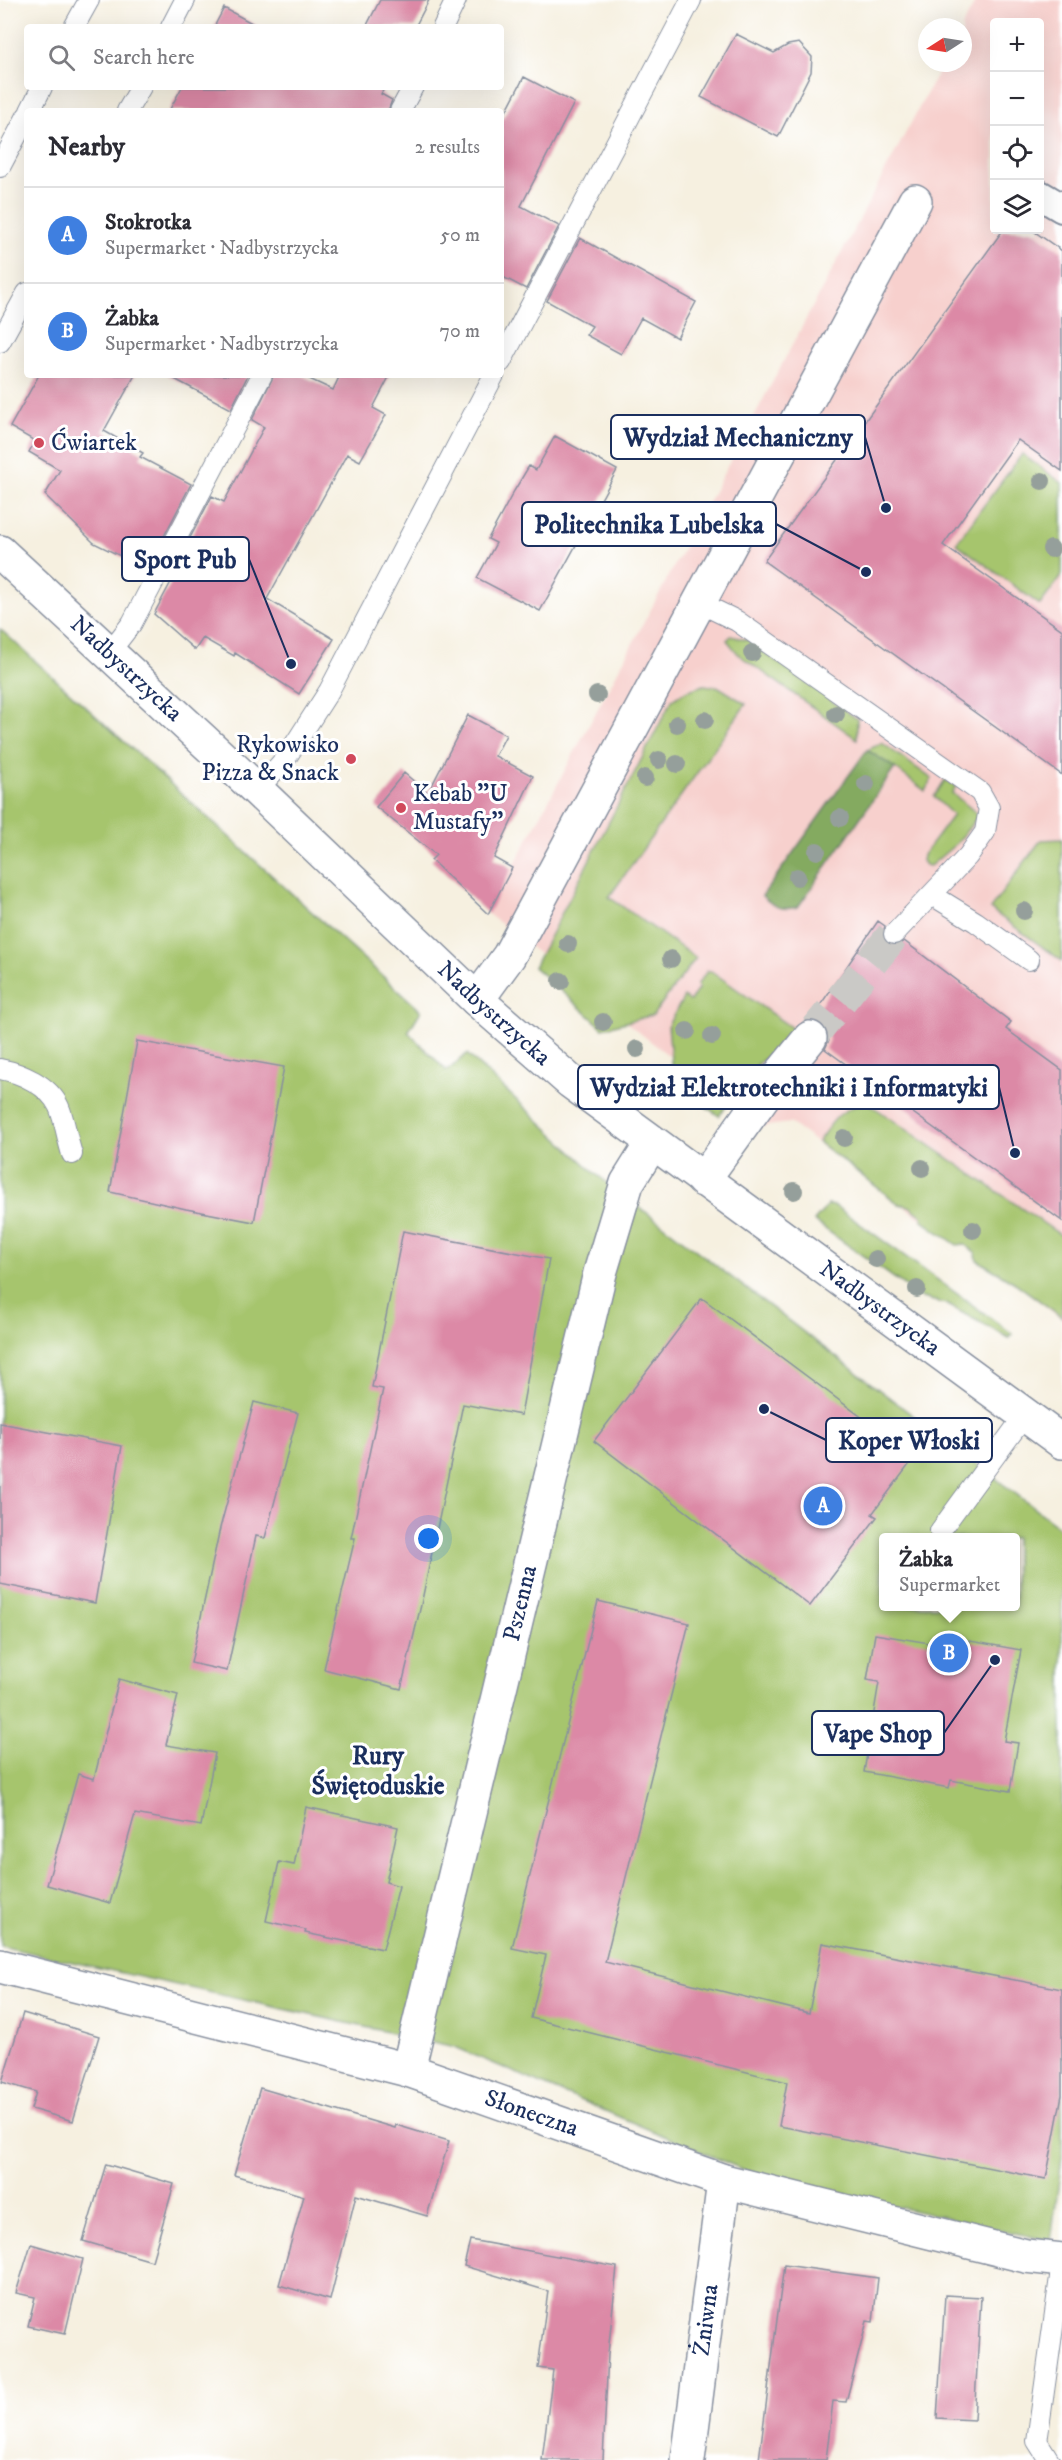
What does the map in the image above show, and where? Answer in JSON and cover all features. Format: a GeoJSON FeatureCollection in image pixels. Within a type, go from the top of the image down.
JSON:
{"type":"FeatureCollection","features":[{"type":"Feature","properties":{"kind":"street"},"geometry":{"type":"LineString","coordinates":[[1044,197],[1062,208]]}},
{"type":"Feature","properties":{"kind":"street"},"geometry":{"type":"LineString","coordinates":[[477,1000],[509,956],[915,201]]}},
{"type":"Feature","properties":{"kind":"street","name":"Nadbystrzycka"},"geometry":{"type":"LineString","coordinates":[[0,552],[257,790],[477,1000],[571,1082],[1062,1442]]}},
{"type":"Feature","properties":{"kind":"street"},"geometry":{"type":"LineString","coordinates":[[703,1180],[770,1087],[810,1038]]}},
{"type":"Feature","properties":{"kind":"street","name":"Pszenna"},"geometry":{"type":"LineString","coordinates":[[408,2070],[600,1273],[627,1183],[652,1143]]}},
{"type":"Feature","properties":{"kind":"street","name":"Słoneczna"},"geometry":{"type":"LineString","coordinates":[[0,1966],[408,2070],[724,2181],[1026,2256],[1062,2261]]}},
{"type":"Feature","properties":{"kind":"street","name":"Żniwna"},"geometry":{"type":"LineString","coordinates":[[688,2460],[724,2181]]}},
{"type":"Feature","properties":{"kind":"lane"},"geometry":{"type":"LineString","coordinates":[[76,24],[89,0]]}},
{"type":"Feature","properties":{"kind":"lane"},"geometry":{"type":"LineString","coordinates":[[173,24],[185,0]]}},
{"type":"Feature","properties":{"kind":"lane"},"geometry":{"type":"LineString","coordinates":[[444,24],[456,0]]}},
{"type":"Feature","properties":{"kind":"lane"},"geometry":{"type":"LineString","coordinates":[[504,356],[691,0]]}},
{"type":"Feature","properties":{"kind":"lane"},"geometry":{"type":"LineString","coordinates":[[32,108],[40,90]]}},
{"type":"Feature","properties":{"kind":"lane"},"geometry":{"type":"LineString","coordinates":[[130,108],[139,90]]}},
{"type":"Feature","properties":{"kind":"lane"},"geometry":{"type":"LineString","coordinates":[[402,108],[411,90]]}},
{"type":"Feature","properties":{"kind":"lane"},"geometry":{"type":"LineString","coordinates":[[0,166],[24,122]]}},
{"type":"Feature","properties":{"kind":"lane"},"geometry":{"type":"LineString","coordinates":[[0,342],[24,298]]}},
{"type":"Feature","properties":{"kind":"lane"},"geometry":{"type":"LineString","coordinates":[[108,654],[132,622],[260,378]]}},
{"type":"Feature","properties":{"kind":"lane"},"geometry":{"type":"LineString","coordinates":[[257,790],[286,758],[328,692],[492,378]]}},
{"type":"Feature","properties":{"kind":"lane"},"geometry":{"type":"LineString","coordinates":[[698,602],[737,621],[980,792],[989,808],[985,832],[968,856],[894,934]]}},
{"type":"Feature","properties":{"kind":"lane"},"geometry":{"type":"LineString","coordinates":[[932,895],[976,922],[1029,960]]}},
{"type":"Feature","properties":{"kind":"lane"},"geometry":{"type":"LineString","coordinates":[[0,1069],[17,1072],[35,1081],[58,1105],[72,1154]]}},
{"type":"Feature","properties":{"kind":"lane"},"geometry":{"type":"LineString","coordinates":[[940,1531],[1025,1415]]}},
{"type":"Feature","properties":{"kind":"lane"},"geometry":{"type":"LineString","coordinates":[[1049,2460],[1037,2441],[1062,2261]]}},
{"type":"Feature","properties":{"kind":"shaded area"},"geometry":{"type":"Polygon","coordinates":[[[976,0],[1062,0],[1062,1319],[1015,1283],[977,1260],[976,1253],[964,1244],[957,1245],[790,1123],[760,1127],[488,914],[938,72],[972,72],[972,18],[967,18],[976,0]]]}},
{"type":"Feature","properties":{"kind":"green space"},"geometry":{"type":"Polygon","coordinates":[[[1022,454],[1062,483],[1062,575],[1040,605],[956,543],[1022,454]]]}},
{"type":"Feature","properties":{"kind":"green space"},"geometry":{"type":"Polygon","coordinates":[[[0,629],[421,1011],[408,1032],[447,1071],[467,1054],[596,1174],[1062,1529],[1062,2157],[1051,2241],[758,2176],[455,2047],[0,1946],[0,629]]]}},
{"type":"Feature","properties":{"kind":"green space"},"geometry":{"type":"Polygon","coordinates":[[[731,636],[747,640],[857,719],[857,739],[739,655],[727,640],[731,636]]]}},
{"type":"Feature","properties":{"kind":"green space"},"geometry":{"type":"Polygon","coordinates":[[[704,685],[719,687],[746,704],[609,897],[696,958],[653,1015],[603,1028],[534,967],[672,700],[686,691],[704,685]]]}},
{"type":"Feature","properties":{"kind":"green space"},"geometry":{"type":"Polygon","coordinates":[[[882,743],[932,779],[925,791],[867,750],[882,743]]]}},
{"type":"Feature","properties":{"kind":"green space"},"geometry":{"type":"Polygon","coordinates":[[[867,750],[895,768],[798,907],[787,909],[774,905],[762,896],[867,750]]]}},
{"type":"Feature","properties":{"kind":"green space"},"geometry":{"type":"Polygon","coordinates":[[[945,780],[956,786],[952,793],[979,815],[957,843],[930,866],[925,865],[922,861],[923,855],[953,815],[934,797],[945,780]]]}},
{"type":"Feature","properties":{"kind":"green space"},"geometry":{"type":"Polygon","coordinates":[[[1062,839],[1062,961],[990,909],[1041,840],[1062,839]]]}},
{"type":"Feature","properties":{"kind":"green space"},"geometry":{"type":"Polygon","coordinates":[[[707,971],[711,971],[796,1031],[791,1039],[759,1063],[719,1116],[673,1083],[668,1025],[684,997],[690,1001],[707,971]]]}},
{"type":"Feature","properties":{"kind":"green space"},"geometry":{"type":"Polygon","coordinates":[[[868,1103],[1062,1236],[1062,1317],[1015,1283],[977,1260],[976,1253],[964,1244],[957,1245],[923,1221],[922,1216],[909,1206],[899,1204],[818,1142],[828,1127],[844,1111],[868,1103]]]}},
{"type":"Feature","properties":{"kind":"green space"},"geometry":{"type":"Polygon","coordinates":[[[828,1205],[835,1206],[1013,1334],[1009,1338],[946,1304],[922,1298],[814,1221],[828,1205]]]}},
{"type":"Feature","properties":{"kind":"building"},"geometry":{"type":"Polygon","coordinates":[[[380,0],[429,0],[417,24],[368,24],[380,0]]]}},
{"type":"Feature","properties":{"kind":"building"},"geometry":{"type":"Polygon","coordinates":[[[224,8],[253,24],[216,24],[224,8]]]}},
{"type":"Feature","properties":{"kind":"building"},"geometry":{"type":"Polygon","coordinates":[[[736,34],[774,53],[788,45],[799,43],[812,57],[811,72],[778,137],[701,97],[736,34]]]}},
{"type":"Feature","properties":{"kind":"building"},"geometry":{"type":"Polygon","coordinates":[[[524,77],[574,103],[521,206],[559,226],[526,289],[504,278],[504,115],[524,77]]]}},
{"type":"Feature","properties":{"kind":"building"},"geometry":{"type":"Polygon","coordinates":[[[180,90],[383,90],[381,94],[392,100],[389,108],[171,108],[180,90]]]}},
{"type":"Feature","properties":{"kind":"building"},"geometry":{"type":"Polygon","coordinates":[[[1000,234],[1038,234],[1062,251],[1062,471],[1018,440],[943,545],[1062,630],[1062,775],[764,561],[1000,234]]]}},
{"type":"Feature","properties":{"kind":"building"},"geometry":{"type":"Polygon","coordinates":[[[580,238],[696,302],[677,338],[641,318],[621,354],[586,335],[592,326],[547,301],[580,238]]]}},
{"type":"Feature","properties":{"kind":"building"},"geometry":{"type":"Polygon","coordinates":[[[37,378],[133,378],[104,431],[143,453],[140,457],[191,484],[147,569],[94,543],[45,495],[60,470],[29,452],[35,441],[10,427],[37,378]]]}},
{"type":"Feature","properties":{"kind":"building"},"geometry":{"type":"Polygon","coordinates":[[[173,378],[246,378],[231,409],[173,378]]]}},
{"type":"Feature","properties":{"kind":"building"},"geometry":{"type":"Polygon","coordinates":[[[273,378],[307,378],[333,390],[339,378],[388,378],[373,408],[386,415],[360,461],[347,454],[267,599],[334,639],[299,694],[235,653],[234,656],[203,638],[195,650],[154,614],[171,582],[168,580],[212,496],[224,502],[264,427],[252,420],[273,378]]]}},
{"type":"Feature","properties":{"kind":"building"},"geometry":{"type":"Polygon","coordinates":[[[555,436],[617,470],[540,611],[477,578],[496,543],[488,539],[514,491],[529,466],[536,470],[555,436]]]}},
{"type":"Feature","properties":{"kind":"building"},"geometry":{"type":"Polygon","coordinates":[[[468,715],[506,735],[495,756],[533,776],[494,858],[512,868],[488,914],[431,860],[436,855],[376,807],[404,773],[428,793],[468,715]]]}},
{"type":"Feature","properties":{"kind":"building"},"geometry":{"type":"Polygon","coordinates":[[[878,921],[885,926],[882,937],[886,943],[897,946],[904,941],[1011,1022],[1006,1029],[1062,1070],[1062,1221],[825,1049],[829,1040],[827,1031],[821,1023],[810,1020],[878,921]]]}},
{"type":"Feature","properties":{"kind":"building"},"geometry":{"type":"Polygon","coordinates":[[[137,1041],[284,1067],[254,1222],[110,1192],[137,1041]]]}},
{"type":"Feature","properties":{"kind":"building"},"geometry":{"type":"Polygon","coordinates":[[[403,1231],[549,1259],[521,1415],[463,1404],[401,1689],[324,1669],[355,1538],[351,1538],[383,1389],[372,1387],[403,1231]]]}},
{"type":"Feature","properties":{"kind":"building"},"geometry":{"type":"Polygon","coordinates":[[[702,1298],[915,1457],[872,1514],[877,1517],[810,1606],[594,1441],[702,1298]]]}},
{"type":"Feature","properties":{"kind":"building"},"geometry":{"type":"Polygon","coordinates":[[[254,1402],[298,1413],[265,1538],[256,1536],[227,1671],[191,1663],[220,1528],[254,1402]]]}},
{"type":"Feature","properties":{"kind":"building"},"geometry":{"type":"Polygon","coordinates":[[[0,1423],[122,1446],[95,1603],[0,1584],[0,1423]]]}},
{"type":"Feature","properties":{"kind":"building"},"geometry":{"type":"Polygon","coordinates":[[[598,1601],[689,1623],[605,1962],[809,2013],[822,1943],[1062,1989],[1062,2095],[1046,2179],[779,2126],[787,2082],[531,2018],[546,1955],[512,1948],[598,1601]]]}},
{"type":"Feature","properties":{"kind":"building"},"geometry":{"type":"Polygon","coordinates":[[[875,1634],[935,1644],[937,1635],[1021,1650],[1004,1741],[1018,1743],[1010,1791],[951,1780],[949,1788],[864,1772],[879,1682],[867,1680],[875,1634]]]}},
{"type":"Feature","properties":{"kind":"building"},"geometry":{"type":"Polygon","coordinates":[[[119,1679],[178,1695],[166,1745],[215,1753],[201,1826],[135,1814],[110,1903],[47,1885],[78,1774],[94,1779],[119,1679]]]}},
{"type":"Feature","properties":{"kind":"building"},"geometry":{"type":"Polygon","coordinates":[[[306,1807],[398,1827],[386,1882],[399,1886],[383,1949],[305,1933],[306,1930],[266,1921],[279,1862],[294,1865],[306,1807]]]}},
{"type":"Feature","properties":{"kind":"building"},"geometry":{"type":"Polygon","coordinates":[[[23,2013],[99,2036],[73,2121],[31,2109],[36,2092],[2,2082],[23,2013]]]}},
{"type":"Feature","properties":{"kind":"building"},"geometry":{"type":"Polygon","coordinates":[[[260,2088],[395,2128],[396,2125],[449,2141],[427,2216],[356,2195],[330,2300],[279,2285],[304,2196],[234,2175],[260,2088]]]}},
{"type":"Feature","properties":{"kind":"building"},"geometry":{"type":"Polygon","coordinates":[[[106,2164],[174,2184],[152,2261],[83,2241],[106,2164]]]}},
{"type":"Feature","properties":{"kind":"building"},"geometry":{"type":"Polygon","coordinates":[[[470,2240],[617,2267],[608,2354],[603,2460],[542,2460],[553,2370],[538,2368],[548,2291],[464,2266],[470,2240]]]}},
{"type":"Feature","properties":{"kind":"building"},"geometry":{"type":"Polygon","coordinates":[[[31,2244],[83,2259],[65,2334],[28,2326],[35,2297],[16,2293],[31,2244]]]}},
{"type":"Feature","properties":{"kind":"building"},"geometry":{"type":"Polygon","coordinates":[[[784,2265],[878,2278],[873,2322],[867,2321],[846,2402],[833,2401],[826,2460],[759,2460],[784,2265]]]}},
{"type":"Feature","properties":{"kind":"building"},"geometry":{"type":"Polygon","coordinates":[[[945,2295],[981,2297],[974,2420],[937,2418],[945,2295]]]}},
{"type":"Feature","properties":{"kind":"tunnel"},"geometry":{"type":"LineString","coordinates":[[810,1038],[894,934]]}},
{"type":"Feature","properties":{"kind":"place","name":"Ćwiartek"},"geometry":{"type":"Point","coordinates":[39,443]}},
{"type":"Feature","properties":{"kind":"place","name":"Wydział Mechaniczny"},"geometry":{"type":"Point","coordinates":[886,508]}},
{"type":"Feature","properties":{"kind":"place","name":"Politechnika Lubelska"},"geometry":{"type":"Point","coordinates":[866,572]}},
{"type":"Feature","properties":{"kind":"place","name":"Sport Pub"},"geometry":{"type":"Point","coordinates":[291,664]}},
{"type":"Feature","properties":{"kind":"place","name":"Rykowisko Pizza & Snack"},"geometry":{"type":"Point","coordinates":[351,759]}},
{"type":"Feature","properties":{"kind":"place","name":"Kebab \"U Mustafy\""},"geometry":{"type":"Point","coordinates":[401,808]}},
{"type":"Feature","properties":{"kind":"place","name":"Wydział Elektrotechniki i Informatyki"},"geometry":{"type":"Point","coordinates":[1015,1153]}},
{"type":"Feature","properties":{"kind":"place","name":"Koper Włoski"},"geometry":{"type":"Point","coordinates":[764,1409]}},
{"type":"Feature","properties":{"kind":"place","name":"Stokrotka"},"geometry":{"type":"Point","coordinates":[823,1506]}},
{"type":"Feature","properties":{"kind":"place","name":"Żabka"},"geometry":{"type":"Point","coordinates":[949,1653]}},
{"type":"Feature","properties":{"kind":"place","name":"Vape Shop"},"geometry":{"type":"Point","coordinates":[995,1660]}},
{"type":"Feature","properties":{"kind":"district","name":"Rury Świętoduskie"},"geometry":{"type":"Point","coordinates":[378,1771]}}]}
